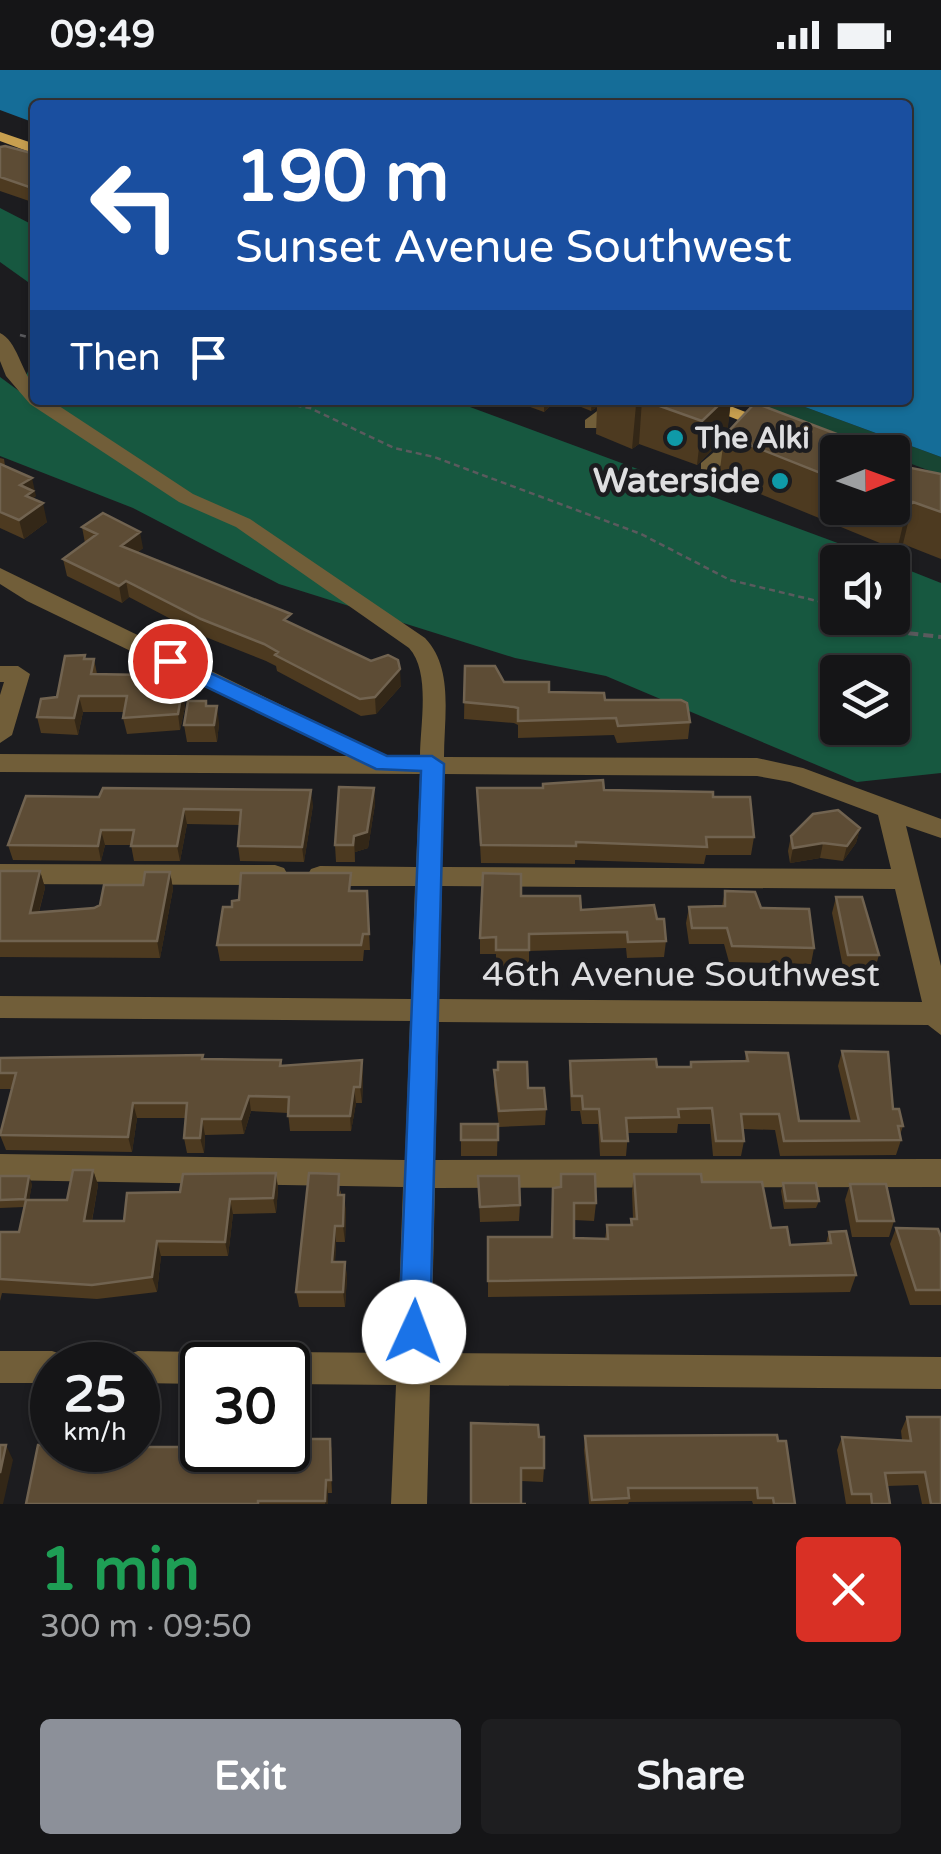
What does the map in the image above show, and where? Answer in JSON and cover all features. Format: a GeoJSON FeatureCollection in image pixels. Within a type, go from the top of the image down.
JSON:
{"type":"FeatureCollection","features":[{"type":"Feature","properties":{"kind":"main road"},"geometry":{"type":"LineString","coordinates":[[0,136],[29,147]]}},
{"type":"Feature","properties":{"kind":"main road"},"geometry":{"type":"LineString","coordinates":[[711,405],[820,446]]}},
{"type":"Feature","properties":{"kind":"street"},"geometry":{"type":"LineString","coordinates":[[0,155],[29,147]]}},
{"type":"Feature","properties":{"kind":"street"},"geometry":{"type":"LineString","coordinates":[[9,336],[6,368],[30,393]]}},
{"type":"Feature","properties":{"kind":"street"},"geometry":{"type":"LineString","coordinates":[[45,405],[186,498],[243,523],[417,643],[431,663],[432,764],[409,1504]]}},
{"type":"Feature","properties":{"kind":"street"},"geometry":{"type":"LineString","coordinates":[[592,424],[617,405]]}},
{"type":"Feature","properties":{"kind":"street"},"geometry":{"type":"LineString","coordinates":[[708,467],[756,422]]}},
{"type":"Feature","properties":{"kind":"street"},"geometry":{"type":"LineString","coordinates":[[0,575],[29,593],[384,764]]}},
{"type":"Feature","properties":{"kind":"street"},"geometry":{"type":"LineString","coordinates":[[0,595],[29,593]]}},
{"type":"Feature","properties":{"kind":"street"},"geometry":{"type":"LineString","coordinates":[[0,735],[9,674]]}},
{"type":"Feature","properties":{"kind":"street"},"geometry":{"type":"LineString","coordinates":[[0,764],[757,767],[794,774],[941,829]]}},
{"type":"Feature","properties":{"kind":"street"},"geometry":{"type":"LineString","coordinates":[[889,808],[940,1017]]}},
{"type":"Feature","properties":{"kind":"street"},"geometry":{"type":"LineString","coordinates":[[0,874],[906,879]]}},
{"type":"Feature","properties":{"kind":"street","name":"46th Avenue Southwest"},"geometry":{"type":"LineString","coordinates":[[0,1007],[940,1017]]}},
{"type":"Feature","properties":{"kind":"street"},"geometry":{"type":"LineString","coordinates":[[0,1168],[420,1174],[941,1173]]}},
{"type":"Feature","properties":{"kind":"street"},"geometry":{"type":"LineString","coordinates":[[0,1367],[30,1367]]}},
{"type":"Feature","properties":{"kind":"street"},"geometry":{"type":"LineString","coordinates":[[310,1368],[941,1374]]}},
{"type":"Feature","properties":{"kind":"path"},"geometry":{"type":"LineString","coordinates":[[294,405],[310,408],[394,448],[434,457],[640,534],[730,580],[820,602]]}},
{"type":"Feature","properties":{"kind":"path"},"geometry":{"type":"LineString","coordinates":[[910,633],[941,638]]}},
{"type":"Feature","properties":{"kind":"green space"},"geometry":{"type":"Polygon","coordinates":[[[0,208],[30,223],[30,283],[0,262],[0,208]]]}},
{"type":"Feature","properties":{"kind":"green space"},"geometry":{"type":"Polygon","coordinates":[[[30,367],[30,405],[465,405],[843,545],[820,545],[820,635],[910,635],[910,571],[941,583],[941,773],[857,782],[606,676],[515,658],[279,584],[133,508],[0,456],[0,377],[19,391],[30,367]]]}},
{"type":"Feature","properties":{"kind":"green space"},"geometry":{"type":"Polygon","coordinates":[[[755,405],[800,405],[881,435],[836,435],[755,405]]]}},
{"type":"Feature","properties":{"kind":"green space"},"geometry":{"type":"Polygon","coordinates":[[[910,446],[941,457],[941,475],[910,463],[910,446]]]}},
{"type":"Feature","properties":{"kind":"water"},"geometry":{"type":"Polygon","coordinates":[[[0,70],[941,70],[941,457],[910,446],[910,435],[881,435],[800,405],[912,405],[912,100],[30,100],[30,121],[0,110],[0,70]]]}},
{"type":"Feature","properties":{"kind":"building"},"geometry":{"type":"Polygon","coordinates":[[[0,147],[30,153],[30,187],[0,177],[0,147]]]}},
{"type":"Feature","properties":{"kind":"building"},"geometry":{"type":"Polygon","coordinates":[[[657,405],[719,405],[702,421],[657,405]]]}},
{"type":"Feature","properties":{"kind":"building"},"geometry":{"type":"Polygon","coordinates":[[[753,405],[760,405],[839,435],[820,435],[820,473],[725,435],[753,405]]]}},
{"type":"Feature","properties":{"kind":"building"},"geometry":{"type":"Polygon","coordinates":[[[0,464],[32,478],[20,485],[33,491],[26,496],[43,503],[19,520],[0,512],[0,464]]]}},
{"type":"Feature","properties":{"kind":"building"},"geometry":{"type":"Polygon","coordinates":[[[910,465],[941,474],[941,512],[913,502],[910,505],[910,465]]]}},
{"type":"Feature","properties":{"kind":"building"},"geometry":{"type":"Polygon","coordinates":[[[103,513],[140,532],[121,546],[291,614],[284,620],[371,661],[388,655],[398,660],[400,669],[375,697],[360,699],[275,655],[278,652],[264,644],[201,619],[126,581],[119,586],[63,559],[97,534],[82,527],[103,513]]]}},
{"type":"Feature","properties":{"kind":"building"},"geometry":{"type":"Polygon","coordinates":[[[85,655],[84,659],[94,659],[91,674],[146,675],[145,691],[182,691],[178,714],[123,718],[127,696],[79,696],[74,718],[37,717],[41,699],[57,697],[65,656],[85,655]]]}},
{"type":"Feature","properties":{"kind":"building"},"geometry":{"type":"Polygon","coordinates":[[[465,666],[495,666],[504,682],[549,682],[549,692],[604,693],[605,700],[681,700],[687,703],[690,722],[618,726],[616,718],[518,721],[518,708],[464,702],[465,666]]]}},
{"type":"Feature","properties":{"kind":"building"},"geometry":{"type":"Polygon","coordinates":[[[188,701],[206,701],[206,706],[217,706],[214,725],[184,725],[188,701]]]}},
{"type":"Feature","properties":{"kind":"building"},"geometry":{"type":"Polygon","coordinates":[[[603,780],[604,790],[713,792],[713,797],[750,797],[754,837],[706,837],[707,847],[576,842],[576,846],[481,845],[477,788],[543,788],[543,784],[603,780]]]}},
{"type":"Feature","properties":{"kind":"building"},"geometry":{"type":"Polygon","coordinates":[[[339,787],[374,788],[367,832],[354,836],[353,845],[335,845],[339,787]]]}},
{"type":"Feature","properties":{"kind":"building"},"geometry":{"type":"Polygon","coordinates":[[[103,788],[311,790],[302,847],[238,846],[241,810],[184,809],[177,846],[131,846],[134,830],[101,830],[98,846],[8,845],[26,796],[99,797],[103,788]]]}},
{"type":"Feature","properties":{"kind":"building"},"geometry":{"type":"Polygon","coordinates":[[[838,810],[860,828],[847,846],[823,843],[793,848],[791,836],[813,814],[838,810]]]}},
{"type":"Feature","properties":{"kind":"building"},"geometry":{"type":"Polygon","coordinates":[[[0,871],[40,871],[30,913],[94,908],[100,905],[104,885],[143,885],[145,872],[170,872],[157,941],[0,941],[0,871]]]}},
{"type":"Feature","properties":{"kind":"building"},"geometry":{"type":"Polygon","coordinates":[[[241,873],[351,873],[349,891],[367,891],[369,934],[363,934],[361,945],[217,945],[223,907],[232,907],[232,901],[239,900],[241,873]]]}},
{"type":"Feature","properties":{"kind":"building"},"geometry":{"type":"Polygon","coordinates":[[[483,873],[521,874],[521,896],[580,896],[581,910],[654,905],[657,919],[664,919],[666,941],[628,942],[627,932],[529,934],[529,950],[496,950],[496,937],[480,938],[483,873]]]}},
{"type":"Feature","properties":{"kind":"building"},"geometry":{"type":"Polygon","coordinates":[[[725,891],[755,892],[761,908],[809,909],[814,948],[732,946],[727,928],[692,928],[689,907],[725,906],[725,891]]]}},
{"type":"Feature","properties":{"kind":"building"},"geometry":{"type":"Polygon","coordinates":[[[836,897],[862,897],[879,955],[848,955],[836,897]]]}},
{"type":"Feature","properties":{"kind":"building"},"geometry":{"type":"Polygon","coordinates":[[[842,1051],[888,1052],[893,1109],[899,1109],[903,1126],[898,1126],[901,1140],[784,1141],[779,1114],[741,1114],[744,1141],[716,1141],[712,1108],[678,1109],[679,1117],[626,1118],[628,1141],[602,1141],[599,1109],[583,1109],[582,1096],[572,1096],[570,1061],[656,1059],[657,1067],[691,1067],[691,1062],[748,1061],[746,1052],[788,1053],[799,1121],[859,1121],[842,1051]]]}},
{"type":"Feature","properties":{"kind":"building"},"geometry":{"type":"Polygon","coordinates":[[[203,1055],[202,1059],[281,1060],[280,1066],[362,1060],[360,1087],[354,1087],[350,1116],[288,1116],[289,1097],[249,1096],[241,1119],[202,1119],[200,1138],[184,1138],[187,1103],[133,1103],[128,1137],[0,1135],[16,1073],[0,1073],[0,1058],[203,1055]]]}},
{"type":"Feature","properties":{"kind":"building"},"geometry":{"type":"Polygon","coordinates":[[[498,1062],[527,1062],[528,1088],[544,1088],[546,1109],[499,1111],[494,1070],[498,1070],[498,1062]]]}},
{"type":"Feature","properties":{"kind":"building"},"geometry":{"type":"Polygon","coordinates":[[[461,1124],[498,1124],[498,1140],[461,1140],[461,1124]]]}},
{"type":"Feature","properties":{"kind":"building"},"geometry":{"type":"Polygon","coordinates":[[[73,1170],[93,1170],[84,1221],[124,1221],[127,1193],[180,1192],[183,1174],[276,1173],[273,1198],[230,1199],[225,1242],[157,1241],[152,1277],[92,1285],[0,1279],[0,1232],[19,1232],[26,1200],[67,1200],[73,1170]]]}},
{"type":"Feature","properties":{"kind":"building"},"geometry":{"type":"Polygon","coordinates":[[[309,1173],[339,1174],[338,1195],[344,1195],[343,1226],[335,1226],[332,1262],[345,1262],[343,1292],[296,1292],[309,1173]]]}},
{"type":"Feature","properties":{"kind":"building"},"geometry":{"type":"Polygon","coordinates":[[[561,1174],[595,1174],[596,1203],[574,1203],[574,1238],[608,1239],[607,1225],[632,1225],[631,1219],[637,1219],[634,1174],[701,1174],[702,1182],[762,1182],[771,1228],[787,1227],[790,1245],[831,1243],[829,1232],[846,1231],[856,1275],[488,1281],[488,1237],[552,1237],[553,1188],[561,1187],[561,1174]]]}},
{"type":"Feature","properties":{"kind":"building"},"geometry":{"type":"Polygon","coordinates":[[[0,1176],[29,1176],[25,1199],[0,1200],[0,1176]]]}},
{"type":"Feature","properties":{"kind":"building"},"geometry":{"type":"Polygon","coordinates":[[[478,1176],[519,1176],[520,1205],[480,1207],[478,1176]]]}},
{"type":"Feature","properties":{"kind":"building"},"geometry":{"type":"Polygon","coordinates":[[[783,1183],[816,1183],[819,1201],[786,1201],[783,1183]]]}},
{"type":"Feature","properties":{"kind":"building"},"geometry":{"type":"Polygon","coordinates":[[[850,1184],[886,1184],[894,1221],[857,1221],[850,1184]]]}},
{"type":"Feature","properties":{"kind":"building"},"geometry":{"type":"Polygon","coordinates":[[[896,1228],[938,1229],[941,1290],[916,1290],[896,1228]]]}},
{"type":"Feature","properties":{"kind":"building"},"geometry":{"type":"Polygon","coordinates":[[[907,1417],[941,1417],[941,1504],[931,1504],[925,1472],[885,1473],[890,1504],[872,1504],[871,1494],[852,1494],[842,1437],[911,1441],[907,1417]]]}},
{"type":"Feature","properties":{"kind":"building"},"geometry":{"type":"Polygon","coordinates":[[[471,1423],[538,1425],[539,1437],[544,1437],[544,1468],[521,1468],[521,1504],[471,1504],[471,1423]]]}},
{"type":"Feature","properties":{"kind":"building"},"geometry":{"type":"Polygon","coordinates":[[[777,1435],[778,1441],[786,1441],[795,1504],[774,1504],[773,1498],[758,1498],[757,1488],[628,1488],[629,1498],[592,1500],[585,1436],[777,1435]]]}},
{"type":"Feature","properties":{"kind":"building"},"geometry":{"type":"Polygon","coordinates":[[[310,1439],[330,1439],[331,1480],[326,1480],[325,1501],[26,1504],[33,1472],[160,1472],[160,1447],[180,1447],[180,1472],[310,1472],[310,1439]]]}},
{"type":"Feature","properties":{"kind":"building"},"geometry":{"type":"Polygon","coordinates":[[[0,1445],[6,1445],[0,1473],[0,1445]]]}},
{"type":"Feature","properties":{"kind":"place","name":"The Alki"},"geometry":{"type":"Point","coordinates":[675,438]}},
{"type":"Feature","properties":{"kind":"place","name":"Waterside"},"geometry":{"type":"Point","coordinates":[780,481]}},
{"type":"Feature","properties":{"kind":"route"},"geometry":{"type":"LineString","coordinates":[[170,661],[384,764],[432,764],[414,1332]]}}]}
